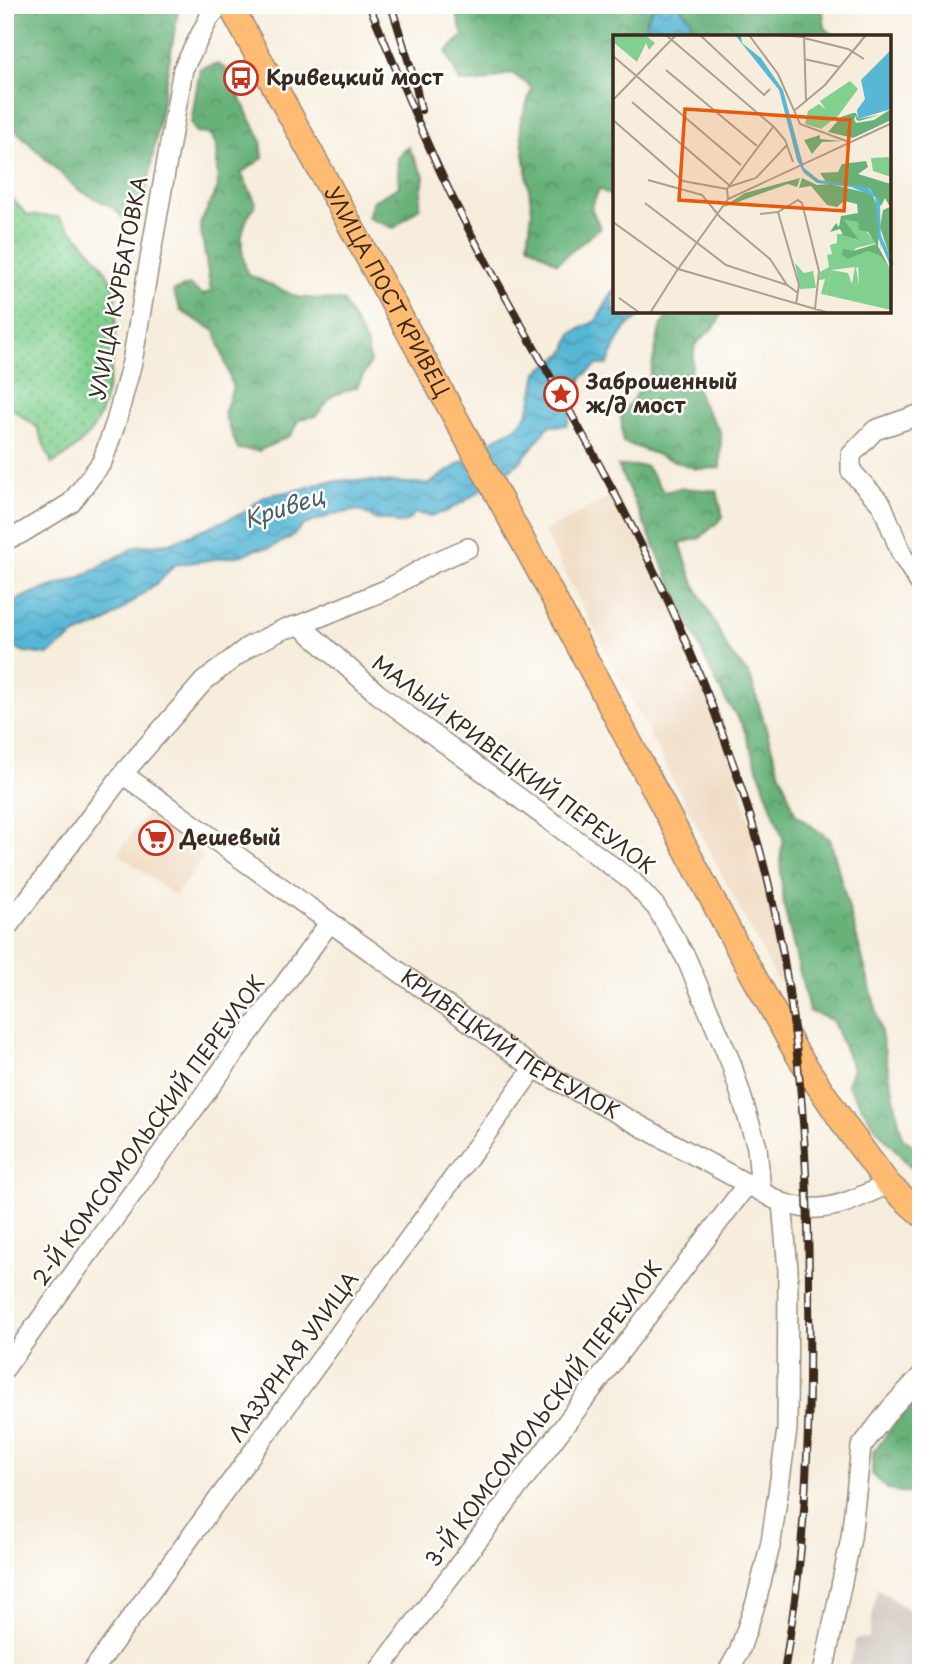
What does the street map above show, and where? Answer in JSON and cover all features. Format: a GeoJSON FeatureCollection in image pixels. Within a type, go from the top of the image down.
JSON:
{"type":"FeatureCollection","features":[{"type":"Feature","properties":{"kind":"main road","name":"УЛИЦА ПОСТ КРИВЕЦ"},"geometry":{"type":"LineString","coordinates":[[230,5],[543,578],[738,948],[796,1052],[888,1184]]}},
{"type":"Feature","properties":{"kind":"main road"},"geometry":{"type":"LineString","coordinates":[[888,1184],[921,1214]]}},
{"type":"Feature","properties":{"kind":"street","name":"УЛИЦА КУРБАТОВКА"},"geometry":{"type":"LineString","coordinates":[[5,540],[20,534],[71,503],[102,462],[132,362],[183,69],[209,18],[220,5]]}},
{"type":"Feature","properties":{"kind":"street"},"geometry":{"type":"LineString","coordinates":[[921,414],[875,430],[851,455],[851,471],[882,505],[902,555],[921,585]]}},
{"type":"Feature","properties":{"kind":"street"},"geometry":{"type":"LineString","coordinates":[[5,930],[124,775],[204,681],[248,647],[284,629],[388,590],[431,564],[468,548]]}},
{"type":"Feature","properties":{"kind":"street","name":"МАЛЫЙ КРИВЕЦКИЙ ПЕРЕУЛОК"},"geometry":{"type":"LineString","coordinates":[[300,625],[378,694],[632,881],[656,907],[687,957],[731,1063],[757,1147],[755,1187]]}},
{"type":"Feature","properties":{"kind":"street","name":"КРИВЕЦКИЙ ПЕРЕУЛОК"},"geometry":{"type":"LineString","coordinates":[[124,775],[534,1068],[782,1203],[809,1209],[827,1207],[888,1184]]}},
{"type":"Feature","properties":{"kind":"street","name":"2-Й КОМСОМОЛЬСКИЙ ПЕРЕУЛОК"},"geometry":{"type":"LineString","coordinates":[[5,1368],[330,922]]}},
{"type":"Feature","properties":{"kind":"street","name":"ЛАЗУРНАЯ УЛИЦА"},"geometry":{"type":"LineString","coordinates":[[91,1673],[534,1068]]}},
{"type":"Feature","properties":{"kind":"street","name":"3-Й КОМСОМОЛЬСКИЙ ПЕРЕУЛОК"},"geometry":{"type":"LineString","coordinates":[[377,1673],[755,1187]]}},
{"type":"Feature","properties":{"kind":"street"},"geometry":{"type":"LineString","coordinates":[[727,1673],[739,1652],[771,1542],[787,1430],[788,1270],[782,1203]]}},
{"type":"Feature","properties":{"kind":"street"},"geometry":{"type":"LineString","coordinates":[[823,1673],[851,1538],[861,1447],[891,1408],[921,1376]]}},
{"type":"Feature","properties":{"kind":"shaded area"},"geometry":{"type":"Polygon","coordinates":[[[616,493],[668,595],[715,708],[731,755],[758,848],[783,962],[779,984],[544,532],[616,493]]]}},
{"type":"Feature","properties":{"kind":"shaded area"},"geometry":{"type":"Polygon","coordinates":[[[148,811],[205,856],[175,896],[118,853],[148,811]]]}},
{"type":"Feature","properties":{"kind":"shaded area"},"geometry":{"type":"Polygon","coordinates":[[[877,1588],[921,1619],[921,1673],[847,1673],[856,1639],[869,1638],[877,1588]]]}},
{"type":"Feature","properties":{"kind":"green space"},"geometry":{"type":"Polygon","coordinates":[[[5,5],[179,5],[146,196],[134,218],[122,217],[112,207],[77,189],[5,120],[5,5]]]}},
{"type":"Feature","properties":{"kind":"green space"},"geometry":{"type":"Polygon","coordinates":[[[454,5],[655,5],[646,20],[648,35],[613,35],[613,196],[599,189],[591,207],[600,228],[557,263],[528,244],[532,211],[520,124],[532,88],[512,73],[482,82],[460,82],[446,52],[463,36],[454,5]]]}},
{"type":"Feature","properties":{"kind":"green space"},"geometry":{"type":"Polygon","coordinates":[[[678,5],[822,5],[825,28],[834,35],[685,35],[690,31],[691,20],[678,5]]]}},
{"type":"Feature","properties":{"kind":"green space"},"geometry":{"type":"Polygon","coordinates":[[[218,64],[225,68],[261,140],[263,158],[241,173],[256,203],[243,229],[242,245],[247,274],[297,297],[343,301],[367,345],[370,363],[357,387],[332,396],[316,416],[299,419],[291,435],[259,451],[238,449],[224,414],[233,387],[215,331],[181,311],[173,291],[189,285],[203,295],[211,291],[200,224],[218,187],[216,146],[212,135],[196,132],[191,123],[200,68],[218,64]]]}},
{"type":"Feature","properties":{"kind":"green space"},"geometry":{"type":"Polygon","coordinates":[[[408,147],[424,176],[419,208],[394,228],[368,218],[373,201],[399,187],[397,158],[408,147]]]}},
{"type":"Feature","properties":{"kind":"green space"},"geometry":{"type":"Polygon","coordinates":[[[5,191],[27,215],[58,217],[101,265],[112,283],[115,296],[113,355],[106,396],[100,413],[95,425],[81,442],[52,464],[37,427],[5,404],[5,191]]]}},
{"type":"Feature","properties":{"kind":"green space"},"geometry":{"type":"Polygon","coordinates":[[[669,313],[722,313],[717,324],[695,345],[691,373],[702,403],[721,433],[720,468],[696,469],[623,442],[621,415],[650,376],[660,328],[669,313]]]}},
{"type":"Feature","properties":{"kind":"green space"},"geometry":{"type":"Polygon","coordinates":[[[618,466],[646,466],[664,492],[682,488],[717,491],[723,517],[700,538],[680,543],[692,579],[730,653],[750,676],[776,762],[796,815],[830,839],[876,1009],[902,1137],[921,1152],[921,1179],[875,1127],[847,1084],[853,1068],[832,1020],[809,1011],[783,902],[780,861],[783,839],[742,724],[725,699],[710,669],[618,466]]]}},
{"type":"Feature","properties":{"kind":"green space"},"geometry":{"type":"Polygon","coordinates":[[[921,1391],[921,1490],[919,1495],[889,1490],[872,1474],[873,1452],[921,1391]]]}},
{"type":"Feature","properties":{"kind":"water"},"geometry":{"type":"Polygon","coordinates":[[[655,5],[678,5],[691,19],[690,31],[685,35],[648,35],[646,20],[655,5]]]}},
{"type":"Feature","properties":{"kind":"water","name":"Кривец"},"geometry":{"type":"Polygon","coordinates":[[[613,292],[613,313],[644,313],[625,329],[607,365],[597,365],[582,377],[567,425],[549,426],[519,463],[445,512],[430,516],[415,513],[406,522],[398,523],[377,520],[359,510],[332,515],[304,525],[290,538],[270,548],[256,549],[243,555],[174,565],[162,579],[103,624],[75,635],[48,655],[25,652],[5,644],[5,606],[30,594],[81,577],[137,546],[170,543],[243,513],[265,496],[325,482],[349,480],[429,484],[521,423],[532,400],[537,372],[565,352],[572,333],[596,321],[613,292]]]}},
{"type":"Feature","properties":{"kind":"railway"},"geometry":{"type":"LineString","coordinates":[[369,5],[456,204],[607,478],[658,579],[730,754],[768,881],[779,930],[794,1031],[807,1183],[807,1467],[798,1576],[784,1673]]}},
{"type":"Feature","properties":{"kind":"railway"},"geometry":{"type":"LineString","coordinates":[[391,5],[421,110]]}},
{"type":"Feature","properties":{"kind":"place","name":"Кривецкий мост"},"geometry":{"type":"Point","coordinates":[241,78]}},
{"type":"Feature","properties":{"kind":"place","name":"Заброшенный ж/д мост"},"geometry":{"type":"Point","coordinates":[561,394]}},
{"type":"Feature","properties":{"kind":"place","name":"Дешевый"},"geometry":{"type":"Point","coordinates":[156,838]}}]}
